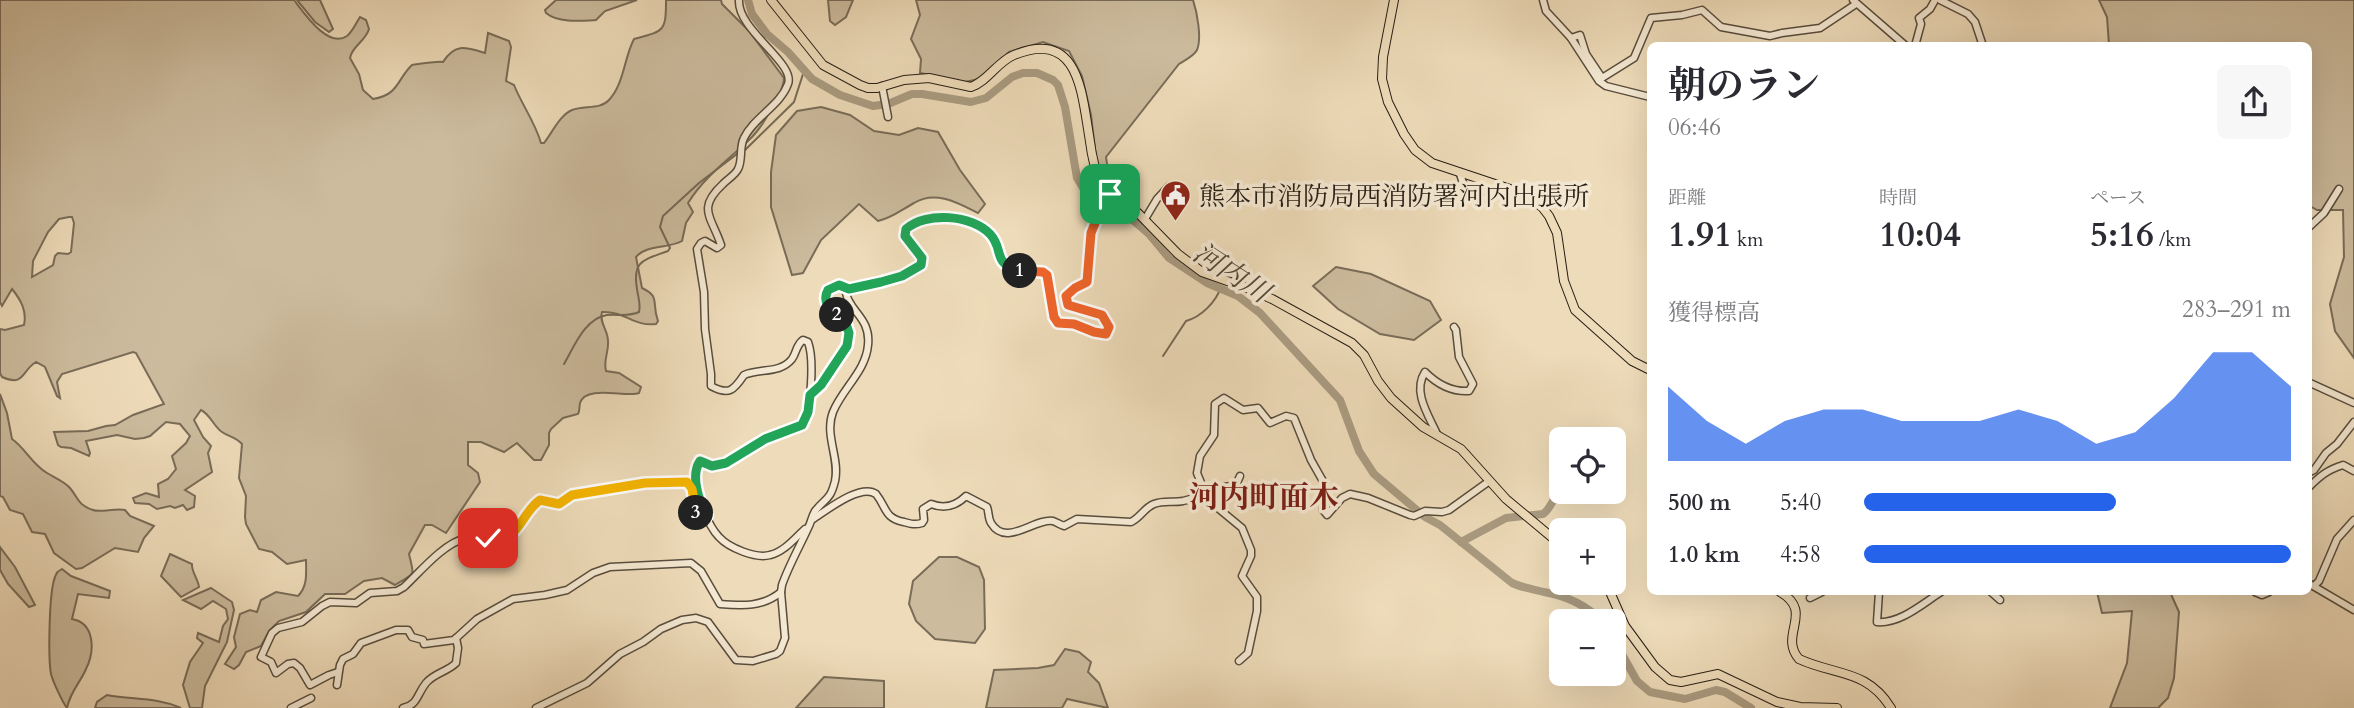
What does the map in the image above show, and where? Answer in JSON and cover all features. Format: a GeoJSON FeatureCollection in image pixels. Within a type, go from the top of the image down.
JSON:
{"type":"FeatureCollection","features":[{"type":"Feature","properties":{"kind":"main road"},"geometry":{"type":"LineString","coordinates":[[771,0],[823,65],[868,88],[929,78],[971,87],[1013,55],[1035,50],[1056,51],[1064,57],[1080,83],[1097,177],[1109,197],[1145,219],[1178,254],[1202,272],[1272,299],[1352,342],[1364,355],[1378,382],[1391,398],[1417,422],[1461,449],[1488,482],[1549,535]]}},
{"type":"Feature","properties":{"kind":"main road"},"geometry":{"type":"LineString","coordinates":[[1394,0],[1382,79],[1388,102],[1404,134],[1415,150],[1432,163],[1507,188],[1536,202],[1554,225],[1560,245],[1564,281],[1576,310],[1632,361],[1647,368]]}},
{"type":"Feature","properties":{"kind":"main road"},"geometry":{"type":"LineString","coordinates":[[1611,595],[1625,626],[1655,667],[1670,680],[1681,682],[1718,674],[1777,702],[1800,707],[1837,708]]}},
{"type":"Feature","properties":{"kind":"main road"},"geometry":{"type":"LineString","coordinates":[[1785,595],[1796,608],[1791,645],[1799,659],[1867,681],[1878,689],[1891,708]]}},
{"type":"Feature","properties":{"kind":"street"},"geometry":{"type":"LineString","coordinates":[[739,0],[743,18],[787,69],[789,84],[744,137],[738,169],[713,192],[708,202],[710,220],[721,245],[717,248],[705,242],[697,249],[704,292],[711,386],[718,390],[731,391],[744,375],[784,365],[792,359],[799,343],[806,340],[811,349],[810,395],[806,418],[798,426],[765,439],[726,463],[712,466],[700,461],[695,472],[702,508],[715,532],[727,544],[767,556],[781,550],[810,522],[854,494],[868,490],[877,494],[886,512],[894,520],[915,525],[922,523],[923,509],[931,504],[939,508],[953,505],[966,496],[987,507],[992,525],[1013,534],[1045,522],[1055,521],[1064,526],[1077,519],[1131,522],[1153,505],[1170,500],[1180,502],[1209,494],[1236,485],[1240,476]]}},
{"type":"Feature","properties":{"kind":"street"},"geometry":{"type":"LineString","coordinates":[[1544,0],[1546,11],[1571,38],[1599,81],[1606,86],[1647,96]]}},
{"type":"Feature","properties":{"kind":"street"},"geometry":{"type":"LineString","coordinates":[[1916,42],[1921,24],[1919,18],[1930,9],[1934,0]]}},
{"type":"Feature","properties":{"kind":"street"},"geometry":{"type":"LineString","coordinates":[[1940,0],[1968,14],[1975,22],[1982,42]]}},
{"type":"Feature","properties":{"kind":"street"},"geometry":{"type":"LineString","coordinates":[[1571,38],[1580,35],[1586,54],[1602,78],[1634,58],[1651,18],[1702,10],[1721,27],[1770,36],[1819,28],[1855,2],[1901,42]]}},
{"type":"Feature","properties":{"kind":"street"},"geometry":{"type":"LineString","coordinates":[[883,86],[888,117]]}},
{"type":"Feature","properties":{"kind":"street"},"geometry":{"type":"LineString","coordinates":[[1460,174],[1464,186],[1479,199],[1490,198],[1507,188]]}},
{"type":"Feature","properties":{"kind":"street"},"geometry":{"type":"LineString","coordinates":[[1145,219],[1169,186]]}},
{"type":"Feature","properties":{"kind":"street"},"geometry":{"type":"LineString","coordinates":[[2312,224],[2324,213],[2339,189]]}},
{"type":"Feature","properties":{"kind":"street"},"geometry":{"type":"LineString","coordinates":[[810,395],[821,385],[847,346],[849,333],[845,321],[828,308],[828,290],[839,285],[849,289],[902,276],[921,265],[922,258],[905,236],[906,229],[913,223],[959,218],[982,227],[995,240],[1000,260],[1010,268],[1023,272],[1043,272],[1047,275],[1054,317],[1058,323],[1074,324],[1106,334],[1109,327],[1102,315],[1076,309],[1066,301],[1066,296],[1087,282],[1091,233],[1102,206],[1109,197]]}},
{"type":"Feature","properties":{"kind":"street"},"geometry":{"type":"LineString","coordinates":[[536,708],[587,683],[620,654],[672,623],[682,620],[696,618],[708,622],[736,660],[753,661],[780,651],[785,638],[781,593],[787,572],[816,511],[829,499],[835,481],[836,471],[830,439],[834,409],[860,368],[869,344],[865,321],[847,299],[846,293],[849,289]]}},
{"type":"Feature","properties":{"kind":"street"},"geometry":{"type":"LineString","coordinates":[[1437,434],[1421,400],[1420,379],[1424,372],[1434,382],[1449,388],[1469,391],[1473,384],[1459,357],[1457,330],[1454,327]]}},
{"type":"Feature","properties":{"kind":"street"},"geometry":{"type":"LineString","coordinates":[[2312,385],[2354,403]]}},
{"type":"Feature","properties":{"kind":"street"},"geometry":{"type":"LineString","coordinates":[[1239,661],[1248,653],[1257,611],[1256,597],[1242,576],[1251,550],[1242,528],[1219,509],[1197,473],[1200,456],[1214,435],[1215,404],[1224,398],[1242,410],[1258,408],[1270,423],[1286,416],[1294,418],[1311,460],[1324,483],[1324,513],[1330,513],[1342,498],[1350,494],[1415,516],[1425,511],[1442,512],[1449,510],[1488,482]]}},
{"type":"Feature","properties":{"kind":"street"},"geometry":{"type":"LineString","coordinates":[[2312,471],[2354,422]]}},
{"type":"Feature","properties":{"kind":"street"},"geometry":{"type":"LineString","coordinates":[[2312,484],[2322,473],[2332,468],[2343,466],[2354,471]]}},
{"type":"Feature","properties":{"kind":"street"},"geometry":{"type":"LineString","coordinates":[[338,672],[310,685],[294,663],[276,673],[271,662],[261,657],[272,633],[278,628],[302,622],[330,602],[356,603],[370,593],[397,591],[454,542],[510,536],[540,500],[559,504],[572,495],[645,483],[687,482],[692,489],[697,516],[707,516]]}},
{"type":"Feature","properties":{"kind":"street"},"geometry":{"type":"LineString","coordinates":[[2312,584],[2319,581],[2337,539],[2354,520]]}},
{"type":"Feature","properties":{"kind":"street"},"geometry":{"type":"LineString","coordinates":[[337,685],[343,659],[355,653],[361,643],[396,630],[408,630],[412,637],[423,640],[424,644],[456,638],[477,619],[513,599],[567,590],[593,573],[610,567],[691,563],[701,572],[720,604],[749,606],[773,599],[781,593]]}},
{"type":"Feature","properties":{"kind":"street"},"geometry":{"type":"LineString","coordinates":[[2312,586],[2354,610]]}},
{"type":"Feature","properties":{"kind":"street"},"geometry":{"type":"LineString","coordinates":[[1810,598],[1816,595]]}},
{"type":"Feature","properties":{"kind":"street"},"geometry":{"type":"LineString","coordinates":[[1879,595],[1877,622],[1900,617],[1936,595]]}},
{"type":"Feature","properties":{"kind":"street"},"geometry":{"type":"LineString","coordinates":[[403,708],[415,702],[427,682],[456,663],[456,638]]}},
{"type":"Feature","properties":{"kind":"street"},"geometry":{"type":"LineString","coordinates":[[291,708],[311,698]]}},
{"type":"Feature","properties":{"kind":"shaded area"},"geometry":{"type":"Polygon","coordinates":[[[0,0],[294,0],[317,28],[332,38],[340,39],[349,34],[360,17],[366,20],[369,29],[350,58],[359,74],[363,90],[373,99],[393,90],[412,65],[443,62],[452,52],[461,48],[485,53],[488,33],[509,41],[511,47],[506,81],[514,85],[541,143],[544,143],[568,112],[601,105],[609,100],[621,79],[634,39],[657,32],[664,24],[666,0],[721,0],[749,31],[784,78],[777,99],[757,131],[709,177],[688,203],[693,212],[686,223],[682,241],[646,250],[636,257],[642,288],[654,297],[658,321],[656,324],[602,312],[608,341],[606,371],[619,373],[641,387],[639,393],[598,393],[584,397],[578,414],[563,418],[551,429],[549,445],[541,460],[534,460],[517,443],[504,452],[481,442],[468,442],[468,465],[478,473],[480,482],[446,533],[432,525],[425,525],[409,554],[413,570],[410,576],[395,585],[382,578],[364,581],[345,594],[325,594],[306,612],[279,621],[269,631],[261,646],[246,652],[234,669],[225,664],[236,647],[234,637],[240,614],[250,610],[257,612],[261,600],[276,592],[298,596],[305,584],[306,574],[306,560],[287,564],[272,552],[259,549],[246,524],[246,496],[239,478],[242,444],[219,430],[201,410],[194,420],[211,446],[208,453],[212,472],[185,490],[195,496],[194,507],[187,510],[183,505],[157,509],[149,504],[135,503],[133,498],[146,493],[159,497],[158,484],[168,479],[176,469],[172,456],[190,436],[180,424],[166,422],[144,438],[117,435],[86,441],[89,456],[58,445],[54,432],[88,431],[115,425],[133,415],[164,404],[136,353],[62,374],[57,382],[60,398],[45,367],[36,362],[19,379],[9,380],[0,373],[0,329],[24,325],[25,315],[21,302],[12,289],[2,306],[0,0]],[[72,217],[59,219],[48,232],[33,261],[32,277],[53,265],[58,253],[71,252],[74,223],[72,217]]]}},
{"type":"Feature","properties":{"kind":"shaded area"},"geometry":{"type":"Polygon","coordinates":[[[297,0],[320,0],[333,29],[329,32],[315,22],[297,0]]]}},
{"type":"Feature","properties":{"kind":"shaded area"},"geometry":{"type":"Polygon","coordinates":[[[556,0],[637,0],[605,11],[596,20],[576,21],[563,20],[546,13],[545,10],[556,0]]]}},
{"type":"Feature","properties":{"kind":"shaded area"},"geometry":{"type":"Polygon","coordinates":[[[828,0],[853,0],[846,17],[835,25],[830,21],[828,0]]]}},
{"type":"Feature","properties":{"kind":"shaded area"},"geometry":{"type":"Polygon","coordinates":[[[916,0],[1193,0],[1199,39],[1194,54],[1179,64],[1106,157],[1108,171],[1098,175],[1091,115],[1082,76],[1069,51],[1043,42],[1009,52],[979,79],[965,82],[920,73],[921,59],[911,39],[920,15],[916,0]]]}},
{"type":"Feature","properties":{"kind":"shaded area"},"geometry":{"type":"Polygon","coordinates":[[[2099,0],[2354,0],[2354,358],[2335,331],[2330,304],[2344,257],[2343,210],[2317,210],[2312,207],[2312,42],[2109,42],[2107,17],[2099,0]]]}},
{"type":"Feature","properties":{"kind":"shaded area"},"geometry":{"type":"Polygon","coordinates":[[[821,107],[850,115],[874,131],[899,135],[918,128],[938,132],[960,170],[985,204],[978,213],[947,199],[922,199],[878,221],[859,204],[821,240],[803,273],[792,275],[771,207],[771,172],[776,135],[797,111],[821,107]]]}},
{"type":"Feature","properties":{"kind":"shaded area"},"geometry":{"type":"Polygon","coordinates":[[[1336,267],[1371,274],[1430,301],[1441,320],[1414,340],[1380,334],[1338,309],[1313,286],[1336,267]]]}},
{"type":"Feature","properties":{"kind":"shaded area"},"geometry":{"type":"Polygon","coordinates":[[[0,394],[12,439],[42,469],[68,486],[82,504],[96,511],[125,510],[130,516],[154,526],[144,538],[138,552],[115,548],[76,569],[54,553],[45,534],[32,532],[23,514],[10,510],[0,496],[0,394]]]}},
{"type":"Feature","properties":{"kind":"shaded area"},"geometry":{"type":"Polygon","coordinates":[[[0,547],[15,567],[35,605],[29,607],[8,584],[0,570],[0,547]]]}},
{"type":"Feature","properties":{"kind":"shaded area"},"geometry":{"type":"Polygon","coordinates":[[[170,554],[192,564],[199,587],[181,597],[161,576],[170,554]]]}},
{"type":"Feature","properties":{"kind":"shaded area"},"geometry":{"type":"Polygon","coordinates":[[[939,557],[957,557],[979,567],[984,580],[985,629],[975,643],[935,639],[916,621],[909,604],[913,581],[939,557]]]}},
{"type":"Feature","properties":{"kind":"shaded area"},"geometry":{"type":"Polygon","coordinates":[[[62,569],[71,576],[110,591],[109,598],[78,594],[72,619],[85,626],[92,646],[89,662],[67,708],[52,678],[50,666],[53,585],[57,573],[62,569]]]}},
{"type":"Feature","properties":{"kind":"shaded area"},"geometry":{"type":"Polygon","coordinates":[[[211,588],[232,602],[234,610],[227,642],[205,686],[202,708],[190,708],[183,685],[190,662],[203,643],[197,638],[198,633],[219,642],[223,626],[228,619],[226,609],[213,601],[201,609],[183,600],[211,588]]]}},
{"type":"Feature","properties":{"kind":"shaded area"},"geometry":{"type":"Polygon","coordinates":[[[2098,595],[2171,595],[2179,612],[2174,678],[2168,698],[2158,708],[2110,708],[2127,663],[2132,611],[2102,613],[2098,595]]]}},
{"type":"Feature","properties":{"kind":"shaded area"},"geometry":{"type":"Polygon","coordinates":[[[1065,649],[1079,652],[1091,662],[1088,672],[1099,683],[1108,708],[1067,699],[1062,708],[986,708],[994,670],[1054,665],[1065,649]]]}},
{"type":"Feature","properties":{"kind":"shaded area"},"geometry":{"type":"Polygon","coordinates":[[[824,677],[884,681],[884,708],[796,708],[824,677]]]}},
{"type":"Feature","properties":{"kind":"shaded area"},"geometry":{"type":"Polygon","coordinates":[[[107,695],[153,700],[181,708],[95,708],[97,702],[107,695]]]}},
{"type":"Feature","properties":{"kind":"waterway","name":"河内川"},"geometry":{"type":"LineString","coordinates":[[748,0],[752,14],[767,34],[788,52],[812,79],[840,95],[873,106],[888,104],[912,94],[971,102],[986,98],[1012,77],[1023,73],[1037,73],[1053,80],[1058,85],[1065,107],[1077,178],[1085,191],[1134,221],[1169,258],[1207,283],[1238,296],[1260,313],[1340,400],[1359,451],[1374,474],[1425,517],[1440,525],[1512,583],[1568,599],[1588,609]]}},
{"type":"Feature","properties":{"kind":"waterway"},"geometry":{"type":"LineString","coordinates":[[745,150],[794,102],[804,71]]}},
{"type":"Feature","properties":{"kind":"waterway"},"geometry":{"type":"LineString","coordinates":[[564,364],[586,327],[599,317],[639,312],[636,279],[638,267],[646,259],[670,248],[660,227],[663,216],[699,183],[737,154]]}},
{"type":"Feature","properties":{"kind":"waterway"},"geometry":{"type":"LineString","coordinates":[[1163,356],[1186,321],[1207,308],[1221,287]]}},
{"type":"Feature","properties":{"kind":"waterway"},"geometry":{"type":"LineString","coordinates":[[1461,542],[1506,518],[1543,514],[1551,504]]}},
{"type":"Feature","properties":{"kind":"waterway","name":"河内川"},"geometry":{"type":"LineString","coordinates":[[1626,661],[1637,681],[1650,692],[1685,699],[1716,690],[1725,692],[1751,708]]}},
{"type":"Feature","properties":{"kind":"place","name":"熊本市消防局西消防署河内出張所"},"geometry":{"type":"Point","coordinates":[1176,223]}},
{"type":"Feature","properties":{"kind":"district","name":"河内町面木"},"geometry":{"type":"Point","coordinates":[1264,497]}},
{"type":"Feature","properties":{"kind":"route"},"geometry":{"type":"LineString","coordinates":[[488,538],[510,536],[540,500],[559,504],[572,495],[645,483],[687,482],[692,489],[697,516],[707,516],[702,508],[695,472],[700,461],[712,466],[726,463],[775,434],[802,425],[808,412],[810,395],[821,385],[847,346],[849,333],[845,321],[828,308],[825,300],[828,290],[839,285],[849,289],[881,282],[914,271],[921,265],[922,258],[905,236],[906,229],[913,223],[959,218],[982,227],[995,240],[1000,260],[1004,264],[1023,272],[1043,272],[1047,275],[1054,317],[1058,323],[1074,324],[1106,334],[1109,327],[1102,315],[1068,305],[1066,296],[1087,282],[1091,233],[1110,194]]}}]}
